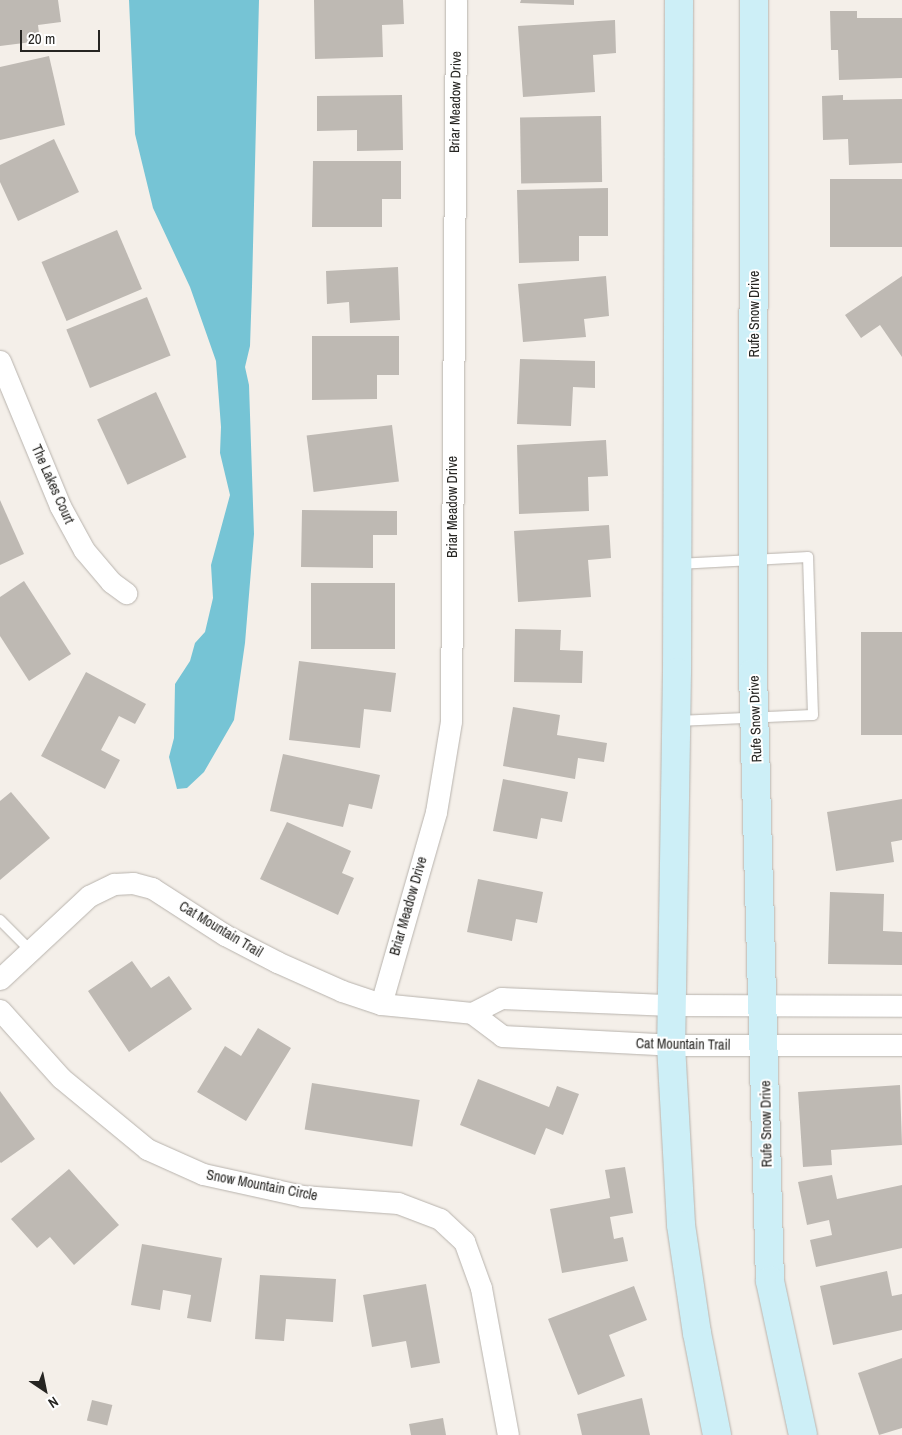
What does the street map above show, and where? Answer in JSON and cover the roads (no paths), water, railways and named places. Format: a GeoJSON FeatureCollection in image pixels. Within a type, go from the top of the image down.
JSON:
{"type":"FeatureCollection","features":[{"type":"Feature","properties":{"kind":"main road"},"geometry":{"type":"LineString","coordinates":[[679,0],[678,564],[671,1045],[681,1225],[697,1332],[717,1435]]}},
{"type":"Feature","properties":{"kind":"main road","name":"Rufe Snow Drive"},"geometry":{"type":"LineString","coordinates":[[754,0],[754,719],[764,1007],[770,1281],[803,1435]]}},
{"type":"Feature","properties":{"kind":"street","name":"Briar Meadow Drive"},"geometry":{"type":"LineString","coordinates":[[381,1004],[436,812],[451,721],[456,0]]}},
{"type":"Feature","properties":{"kind":"street","name":"The Lakes Court"},"geometry":{"type":"LineString","coordinates":[[0,361],[60,506],[74,532],[110,582],[126,593]]}},
{"type":"Feature","properties":{"kind":"street","name":"Cat Mountain Trail"},"geometry":{"type":"LineString","coordinates":[[0,979],[89,896],[114,884],[133,882],[152,888],[225,935],[277,962],[381,1004],[472,1013],[502,1036],[671,1045],[902,1045]]}},
{"type":"Feature","properties":{"kind":"street"},"geometry":{"type":"LineString","coordinates":[[472,1013],[501,998],[764,1007],[902,1006]]}},
{"type":"Feature","properties":{"kind":"street","name":"Snow Mountain Circle"},"geometry":{"type":"LineString","coordinates":[[0,1010],[61,1078],[147,1149],[203,1174],[302,1196],[398,1203],[440,1219],[464,1241],[481,1288],[508,1435]]}},
{"type":"Feature","properties":{"kind":"lane"},"geometry":{"type":"LineString","coordinates":[[676,721],[813,715],[808,557],[678,564]]}},
{"type":"Feature","properties":{"kind":"lane"},"geometry":{"type":"LineString","coordinates":[[0,920],[30,950]]}},
{"type":"Feature","properties":{"kind":"water"},"geometry":{"type":"Polygon","coordinates":[[[129,0],[259,0],[250,346],[245,367],[249,385],[254,534],[245,643],[234,720],[204,772],[187,788],[177,789],[169,757],[174,738],[175,684],[190,661],[195,643],[205,632],[213,598],[211,565],[230,495],[220,453],[221,427],[216,361],[190,287],[153,208],[135,134],[129,0]]]}}]}
